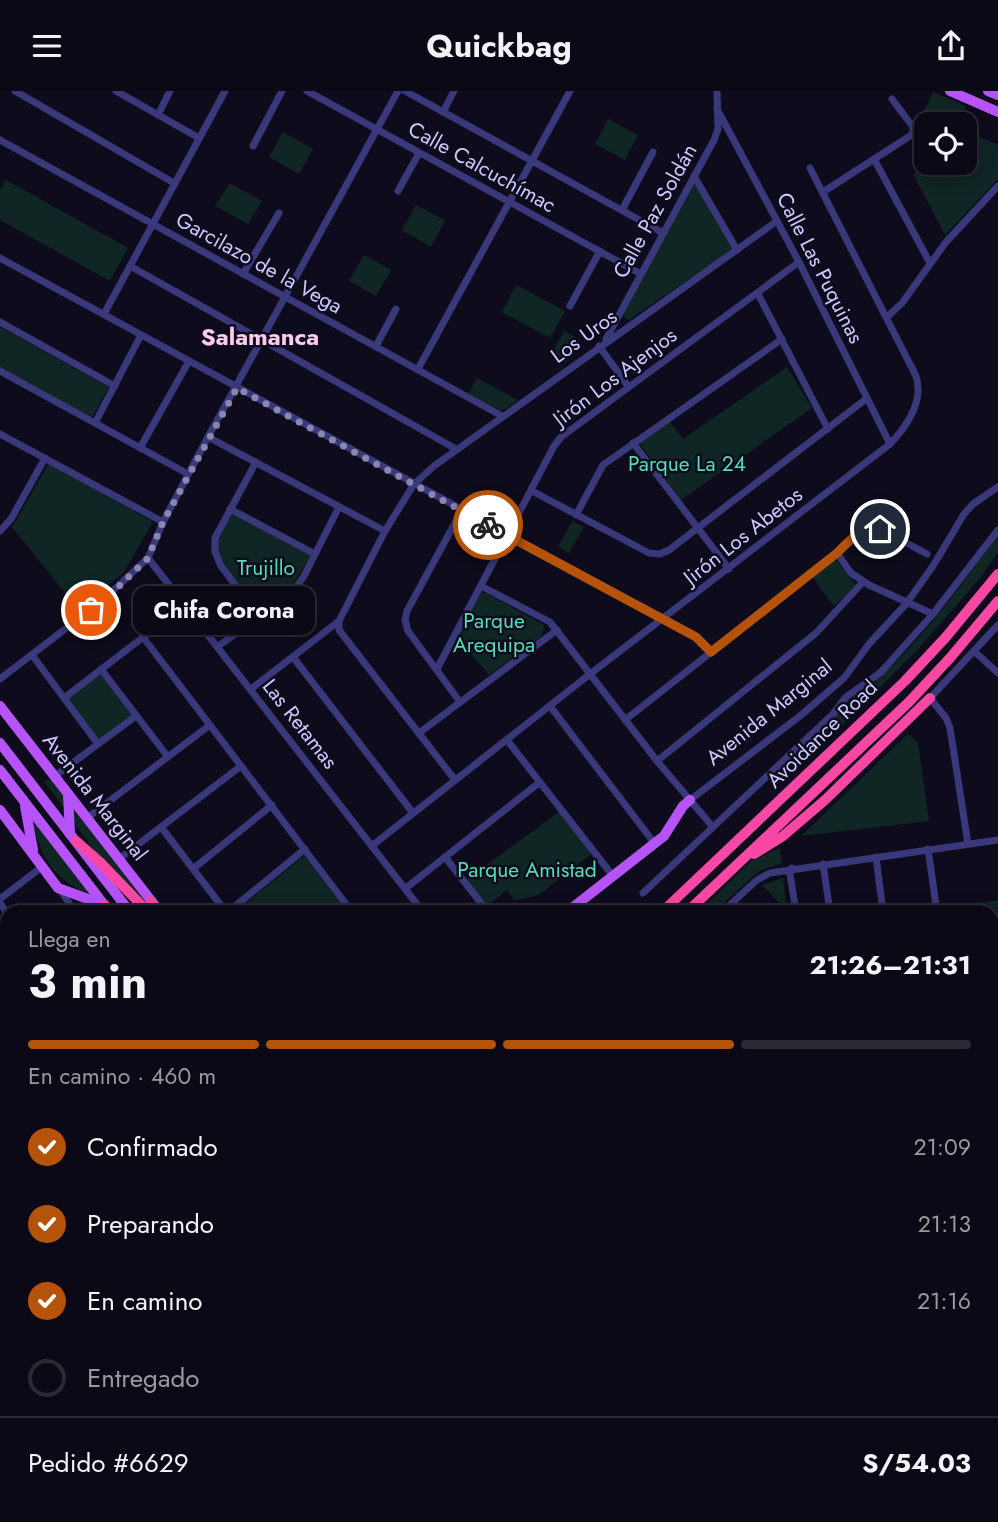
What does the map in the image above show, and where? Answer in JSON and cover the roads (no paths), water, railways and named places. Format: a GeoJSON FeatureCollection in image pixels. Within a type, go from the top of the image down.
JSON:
{"type":"FeatureCollection","features":[{"type":"Feature","properties":{"kind":"highway","name":"Avoidance Road"},"geometry":{"type":"LineString","coordinates":[[669,905],[905,681],[998,574]]}},
{"type":"Feature","properties":{"kind":"highway","name":"Avoidance Road"},"geometry":{"type":"LineString","coordinates":[[694,905],[925,685],[998,601]]}},
{"type":"Feature","properties":{"kind":"highway"},"geometry":{"type":"LineString","coordinates":[[742,860],[783,836],[825,800],[930,698]]}},
{"type":"Feature","properties":{"kind":"highway"},"geometry":{"type":"LineString","coordinates":[[73,838],[148,905]]}},
{"type":"Feature","properties":{"kind":"main road"},"geometry":{"type":"LineString","coordinates":[[950,91],[998,112]]}},
{"type":"Feature","properties":{"kind":"main road"},"geometry":{"type":"LineString","coordinates":[[988,91],[998,95]]}},
{"type":"Feature","properties":{"kind":"main road","name":"Avenida Marginal"},"geometry":{"type":"LineString","coordinates":[[0,706],[119,859],[150,905]]}},
{"type":"Feature","properties":{"kind":"main road"},"geometry":{"type":"LineString","coordinates":[[0,743],[125,905]]}},
{"type":"Feature","properties":{"kind":"main road"},"geometry":{"type":"LineString","coordinates":[[0,770],[103,905]]}},
{"type":"Feature","properties":{"kind":"main road"},"geometry":{"type":"LineString","coordinates":[[68,794],[73,838]]}},
{"type":"Feature","properties":{"kind":"main road","name":"Avenida Marginal"},"geometry":{"type":"LineString","coordinates":[[576,905],[655,844],[670,830],[683,806],[690,800]]}},
{"type":"Feature","properties":{"kind":"main road"},"geometry":{"type":"LineString","coordinates":[[25,802],[33,852]]}},
{"type":"Feature","properties":{"kind":"main road"},"geometry":{"type":"LineString","coordinates":[[0,810],[58,888],[96,905]]}},
{"type":"Feature","properties":{"kind":"street"},"geometry":{"type":"LineString","coordinates":[[15,91],[174,183]]}},
{"type":"Feature","properties":{"kind":"street"},"geometry":{"type":"LineString","coordinates":[[116,91],[199,138]]}},
{"type":"Feature","properties":{"kind":"street"},"geometry":{"type":"LineString","coordinates":[[158,115],[170,91]]}},
{"type":"Feature","properties":{"kind":"street"},"geometry":{"type":"LineString","coordinates":[[104,314],[225,91]]}},
{"type":"Feature","properties":{"kind":"street"},"geometry":{"type":"LineString","coordinates":[[253,146],[282,91]]}},
{"type":"Feature","properties":{"kind":"street","name":"Calle Calcuchímac"},"geometry":{"type":"LineString","coordinates":[[307,91],[641,274]]}},
{"type":"Feature","properties":{"kind":"street"},"geometry":{"type":"LineString","coordinates":[[0,679],[103,600],[148,558],[188,474],[398,91]]}},
{"type":"Feature","properties":{"kind":"street"},"geometry":{"type":"LineString","coordinates":[[405,91],[663,233]]}},
{"type":"Feature","properties":{"kind":"street"},"geometry":{"type":"LineString","coordinates":[[443,112],[454,91]]}},
{"type":"Feature","properties":{"kind":"street"},"geometry":{"type":"LineString","coordinates":[[418,369],[570,91]]}},
{"type":"Feature","properties":{"kind":"street","name":"Calle Paz Soldán"},"geometry":{"type":"LineString","coordinates":[[601,345],[714,140],[718,129],[717,91]]}},
{"type":"Feature","properties":{"kind":"street"},"geometry":{"type":"LineString","coordinates":[[822,192],[914,131],[892,99]]}},
{"type":"Feature","properties":{"kind":"street","name":"Calle Las Puquinas"},"geometry":{"type":"LineString","coordinates":[[717,110],[799,262],[890,444]]}},
{"type":"Feature","properties":{"kind":"street","name":"Garcilazo de la Vega"},"geometry":{"type":"LineString","coordinates":[[0,139],[502,416]]}},
{"type":"Feature","properties":{"kind":"street"},"geometry":{"type":"LineString","coordinates":[[622,210],[653,152]]}},
{"type":"Feature","properties":{"kind":"street"},"geometry":{"type":"LineString","coordinates":[[398,191],[419,153]]}},
{"type":"Feature","properties":{"kind":"street"},"geometry":{"type":"LineString","coordinates":[[874,159],[930,263]]}},
{"type":"Feature","properties":{"kind":"street","name":"Jirón Los Abetos"},"geometry":{"type":"LineString","coordinates":[[373,845],[590,674],[890,444],[907,423],[919,393],[916,376],[810,168]]}},
{"type":"Feature","properties":{"kind":"street"},"geometry":{"type":"LineString","coordinates":[[694,176],[737,250]]}},
{"type":"Feature","properties":{"kind":"street"},"geometry":{"type":"LineString","coordinates":[[887,317],[902,303],[956,230],[998,186]]}},
{"type":"Feature","properties":{"kind":"street"},"geometry":{"type":"LineString","coordinates":[[243,274],[279,213]]}},
{"type":"Feature","properties":{"kind":"street","name":"Los Uros"},"geometry":{"type":"LineString","coordinates":[[339,621],[385,531],[414,484],[456,449],[777,221]]}},
{"type":"Feature","properties":{"kind":"street"},"geometry":{"type":"LineString","coordinates":[[570,306],[600,251]]}},
{"type":"Feature","properties":{"kind":"street"},"geometry":{"type":"LineString","coordinates":[[0,258],[696,637],[711,652]]}},
{"type":"Feature","properties":{"kind":"street","name":"Jirón Los Ajenjos"},"geometry":{"type":"LineString","coordinates":[[437,669],[561,437],[799,262]]}},
{"type":"Feature","properties":{"kind":"street"},"geometry":{"type":"LineString","coordinates":[[130,267],[456,449]]}},
{"type":"Feature","properties":{"kind":"street"},"geometry":{"type":"LineString","coordinates":[[758,294],[828,429]]}},
{"type":"Feature","properties":{"kind":"street"},"geometry":{"type":"LineString","coordinates":[[376,346],[396,309]]}},
{"type":"Feature","properties":{"kind":"street"},"geometry":{"type":"LineString","coordinates":[[620,313],[624,321],[631,324]]}},
{"type":"Feature","properties":{"kind":"street"},"geometry":{"type":"LineString","coordinates":[[0,322],[115,386]]}},
{"type":"Feature","properties":{"kind":"street"},"geometry":{"type":"LineString","coordinates":[[95,423],[141,335]]}},
{"type":"Feature","properties":{"kind":"street"},"geometry":{"type":"LineString","coordinates":[[576,515],[603,465],[782,339]]}},
{"type":"Feature","properties":{"kind":"street"},"geometry":{"type":"LineString","coordinates":[[601,345],[628,386]]}},
{"type":"Feature","properties":{"kind":"street"},"geometry":{"type":"LineString","coordinates":[[141,448],[189,361]]}},
{"type":"Feature","properties":{"kind":"street"},"geometry":{"type":"LineString","coordinates":[[0,371],[188,474]]}},
{"type":"Feature","properties":{"kind":"street"},"geometry":{"type":"LineString","coordinates":[[532,491],[649,553],[660,554],[669,550],[866,399]]}},
{"type":"Feature","properties":{"kind":"street"},"geometry":{"type":"LineString","coordinates":[[0,434],[163,522]]}},
{"type":"Feature","properties":{"kind":"street"},"geometry":{"type":"LineString","coordinates":[[208,437],[385,531]]}},
{"type":"Feature","properties":{"kind":"street"},"geometry":{"type":"LineString","coordinates":[[633,443],[729,569]]}},
{"type":"Feature","properties":{"kind":"street"},"geometry":{"type":"LineString","coordinates":[[0,531],[11,519],[45,458]]}},
{"type":"Feature","properties":{"kind":"street"},"geometry":{"type":"LineString","coordinates":[[256,463],[215,538],[215,552],[221,566],[259,617]]}},
{"type":"Feature","properties":{"kind":"street","name":"Avenida Marginal"},"geometry":{"type":"LineString","coordinates":[[690,800],[835,686],[906,604],[933,566],[964,514],[973,504],[998,487]]}},
{"type":"Feature","properties":{"kind":"street"},"geometry":{"type":"LineString","coordinates":[[217,647],[292,593],[339,507]]}},
{"type":"Feature","properties":{"kind":"street"},"geometry":{"type":"LineString","coordinates":[[230,509],[315,554]]}},
{"type":"Feature","properties":{"kind":"street"},"geometry":{"type":"LineString","coordinates":[[460,702],[408,631],[405,619],[462,510]]}},
{"type":"Feature","properties":{"kind":"street"},"geometry":{"type":"LineString","coordinates":[[625,720],[837,553],[854,536],[871,528],[888,533],[927,554]]}},
{"type":"Feature","properties":{"kind":"street"},"geometry":{"type":"LineString","coordinates":[[643,893],[833,714],[846,697],[881,672],[933,614],[998,530]]}},
{"type":"Feature","properties":{"kind":"street"},"geometry":{"type":"LineString","coordinates":[[837,553],[851,573],[863,582],[906,604],[933,614]]}},
{"type":"Feature","properties":{"kind":"street","name":"Las Retamas"},"geometry":{"type":"LineString","coordinates":[[148,558],[419,905]]}},
{"type":"Feature","properties":{"kind":"street"},"geometry":{"type":"LineString","coordinates":[[657,761],[816,633],[863,582]]}},
{"type":"Feature","properties":{"kind":"street"},"geometry":{"type":"LineString","coordinates":[[481,586],[550,622],[657,761],[712,826]]}},
{"type":"Feature","properties":{"kind":"street"},"geometry":{"type":"LineString","coordinates":[[64,698],[185,605]]}},
{"type":"Feature","properties":{"kind":"street"},"geometry":{"type":"LineString","coordinates":[[251,689],[339,621]]}},
{"type":"Feature","properties":{"kind":"street"},"geometry":{"type":"LineString","coordinates":[[339,621],[339,630],[455,780]]}},
{"type":"Feature","properties":{"kind":"street"},"geometry":{"type":"LineString","coordinates":[[968,844],[950,728],[946,718],[930,698],[998,625]]}},
{"type":"Feature","properties":{"kind":"street"},"geometry":{"type":"LineString","coordinates":[[419,733],[557,630]]}},
{"type":"Feature","properties":{"kind":"street"},"geometry":{"type":"LineString","coordinates":[[144,637],[347,905]]}},
{"type":"Feature","properties":{"kind":"street"},"geometry":{"type":"LineString","coordinates":[[975,652],[998,673]]}},
{"type":"Feature","properties":{"kind":"street"},"geometry":{"type":"LineString","coordinates":[[32,655],[98,744]]}},
{"type":"Feature","properties":{"kind":"street"},"geometry":{"type":"LineString","coordinates":[[293,657],[413,813]]}},
{"type":"Feature","properties":{"kind":"street"},"geometry":{"type":"LineString","coordinates":[[101,669],[167,757]]}},
{"type":"Feature","properties":{"kind":"street"},"geometry":{"type":"LineString","coordinates":[[550,706],[655,844]]}},
{"type":"Feature","properties":{"kind":"street"},"geometry":{"type":"LineString","coordinates":[[55,776],[136,716]]}},
{"type":"Feature","properties":{"kind":"street"},"geometry":{"type":"LineString","coordinates":[[87,818],[210,725]]}},
{"type":"Feature","properties":{"kind":"street"},"geometry":{"type":"LineString","coordinates":[[507,740],[613,876]]}},
{"type":"Feature","properties":{"kind":"street"},"geometry":{"type":"LineString","coordinates":[[119,859],[241,766]]}},
{"type":"Feature","properties":{"kind":"street"},"geometry":{"type":"LineString","coordinates":[[406,888],[540,782]]}},
{"type":"Feature","properties":{"kind":"street"},"geometry":{"type":"LineString","coordinates":[[194,868],[272,806]]}},
{"type":"Feature","properties":{"kind":"street"},"geometry":{"type":"LineString","coordinates":[[160,827],[222,905]]}},
{"type":"Feature","properties":{"kind":"street"},"geometry":{"type":"LineString","coordinates":[[730,905],[757,880],[770,873],[998,840]]}},
{"type":"Feature","properties":{"kind":"street"},"geometry":{"type":"LineString","coordinates":[[236,905],[305,849]]}},
{"type":"Feature","properties":{"kind":"street"},"geometry":{"type":"LineString","coordinates":[[929,849],[936,905]]}},
{"type":"Feature","properties":{"kind":"street"},"geometry":{"type":"LineString","coordinates":[[445,857],[483,905]]}},
{"type":"Feature","properties":{"kind":"street"},"geometry":{"type":"LineString","coordinates":[[876,857],[882,905]]}},
{"type":"Feature","properties":{"kind":"street"},"geometry":{"type":"LineString","coordinates":[[823,864],[829,905]]}},
{"type":"Feature","properties":{"kind":"street"},"geometry":{"type":"LineString","coordinates":[[0,901],[43,866]]}},
{"type":"Feature","properties":{"kind":"street"},"geometry":{"type":"LineString","coordinates":[[792,869],[790,874],[795,905]]}},
{"type":"Feature","properties":{"kind":"street"},"geometry":{"type":"LineString","coordinates":[[58,888],[70,905]]}},
{"type":"Feature","properties":{"kind":"place","name":"Chifa Corona"},"geometry":{"type":"Point","coordinates":[91,610]}},
{"type":"Feature","properties":{"kind":"district","name":"Salamanca"},"geometry":{"type":"Point","coordinates":[260,337]}},
{"type":"Feature","properties":{"kind":"park label","name":"Parque La 24"},"geometry":{"type":"Point","coordinates":[687,464]}},
{"type":"Feature","properties":{"kind":"park label","name":"Trujillo"},"geometry":{"type":"Point","coordinates":[266,568]}},
{"type":"Feature","properties":{"kind":"park label","name":"Parque Arequipa"},"geometry":{"type":"Point","coordinates":[494,633]}},
{"type":"Feature","properties":{"kind":"park label","name":"Parque Amistad"},"geometry":{"type":"Point","coordinates":[527,870]}}]}
